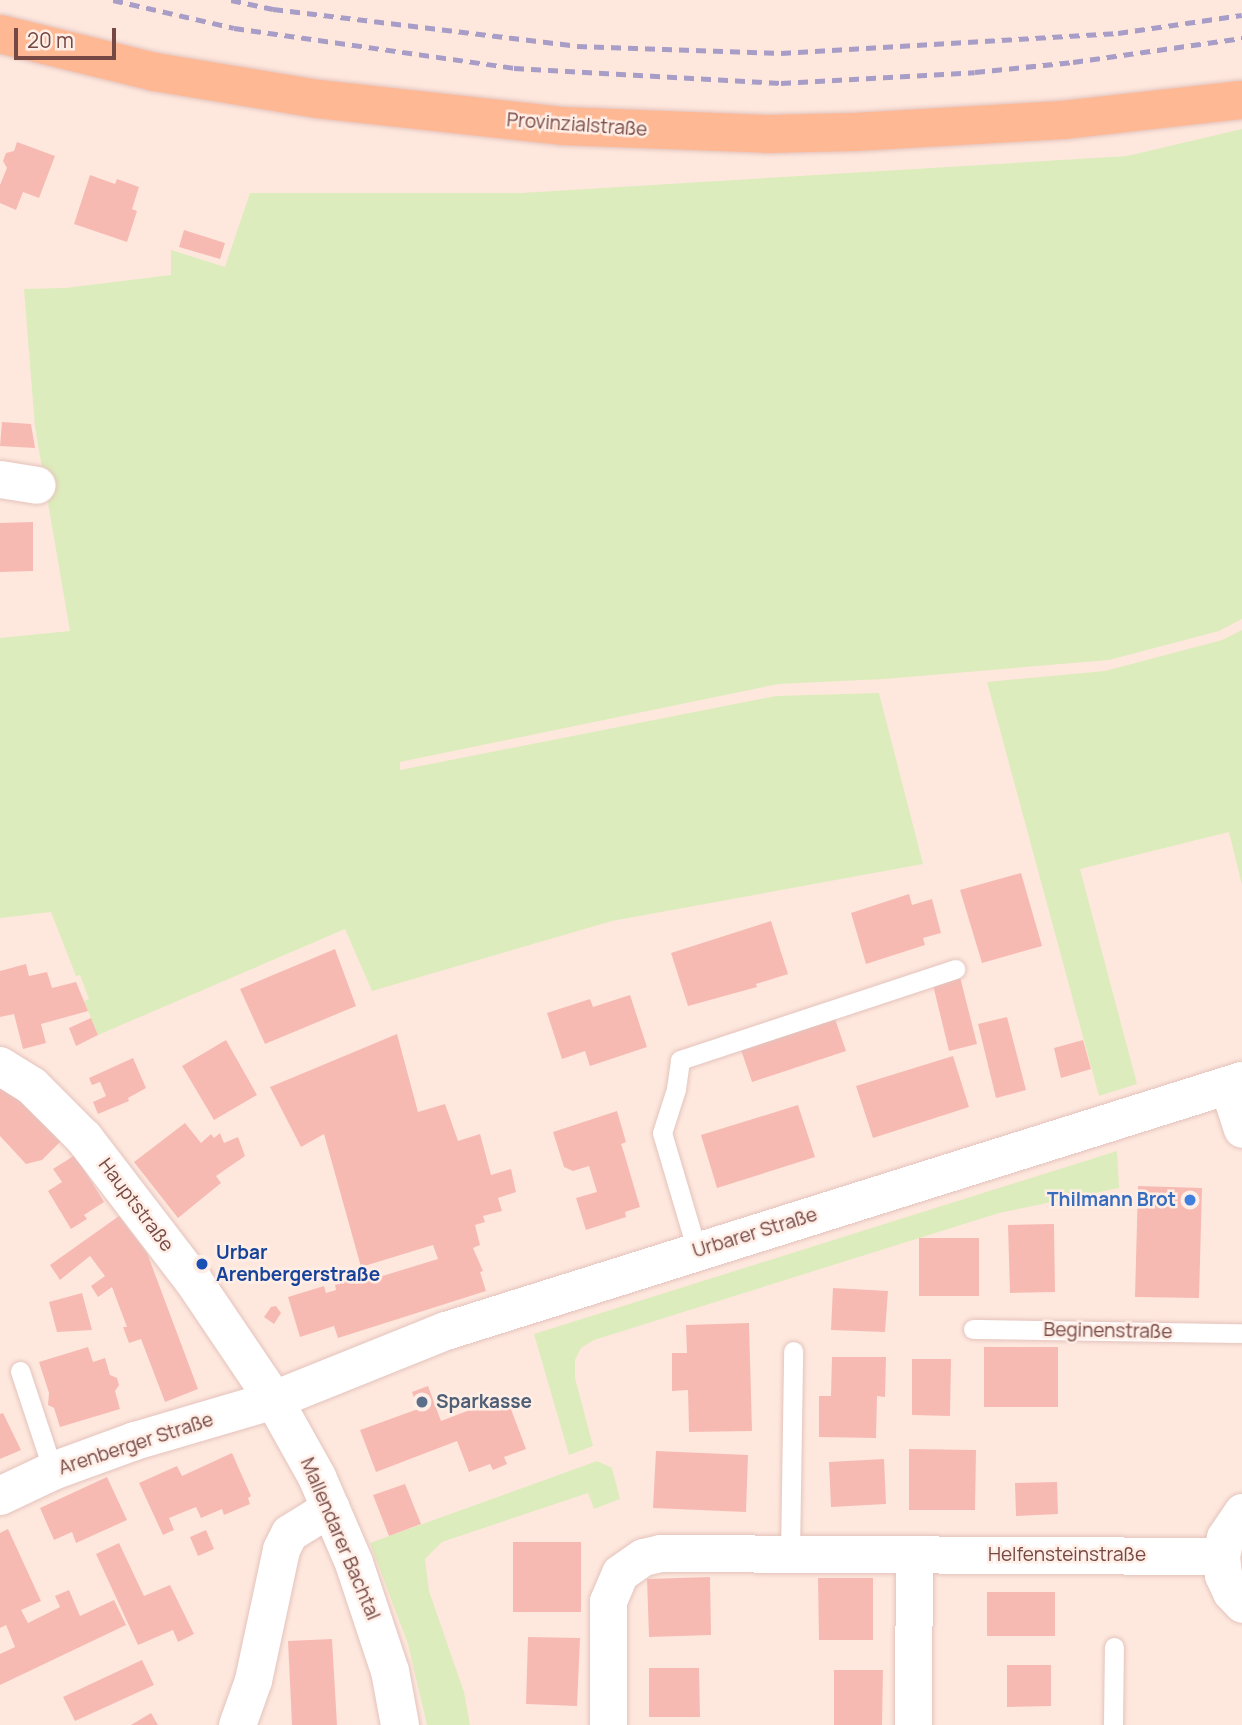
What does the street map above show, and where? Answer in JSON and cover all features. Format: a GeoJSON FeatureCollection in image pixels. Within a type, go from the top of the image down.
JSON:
{"type":"FeatureCollection","features":[{"type":"Feature","properties":{"kind":"main road","name":"Provinzialstraße"},"geometry":{"type":"LineString","coordinates":[[0,34],[155,72],[318,99],[562,126],[767,134],[855,132],[1160,111],[1242,100]]}},
{"type":"Feature","properties":{"kind":"street"},"geometry":{"type":"LineString","coordinates":[[0,479],[37,485]]}},
{"type":"Feature","properties":{"kind":"street","name":"Hauptstraße"},"geometry":{"type":"LineString","coordinates":[[0,1066],[32,1086],[84,1138],[193,1280],[274,1400]]}},
{"type":"Feature","properties":{"kind":"street"},"geometry":{"type":"LineString","coordinates":[[1235,1083],[1242,1129]]}},
{"type":"Feature","properties":{"kind":"street","name":"Urbarer Straße"},"geometry":{"type":"LineString","coordinates":[[274,1400],[446,1331],[1010,1156],[1235,1083]]}},
{"type":"Feature","properties":{"kind":"street","name":"Arenberger Straße"},"geometry":{"type":"LineString","coordinates":[[0,1496],[53,1471],[135,1441],[274,1400]]}},
{"type":"Feature","properties":{"kind":"street","name":"Mallendarer Bachtal"},"geometry":{"type":"LineString","coordinates":[[274,1400],[331,1507],[374,1617],[390,1671],[400,1725]]}},
{"type":"Feature","properties":{"kind":"street"},"geometry":{"type":"LineString","coordinates":[[237,1725],[253,1680],[281,1549],[289,1533],[331,1507]]}},
{"type":"Feature","properties":{"kind":"street"},"geometry":{"type":"LineString","coordinates":[[1242,1513],[1224,1537],[1221,1556],[1223,1575],[1231,1592],[1242,1604]]}},
{"type":"Feature","properties":{"kind":"street","name":"Helfensteinstraße"},"geometry":{"type":"LineString","coordinates":[[608,1725],[608,1601],[620,1573],[643,1557],[660,1553],[1221,1556]]}},
{"type":"Feature","properties":{"kind":"street"},"geometry":{"type":"LineString","coordinates":[[913,1725],[914,1554]]}},
{"type":"Feature","properties":{"kind":"lane"},"geometry":{"type":"LineString","coordinates":[[697,1251],[662,1133],[676,1089],[680,1060],[955,970]]}},
{"type":"Feature","properties":{"kind":"lane","name":"Beginenstraße"},"geometry":{"type":"LineString","coordinates":[[973,1329],[1242,1333]]}},
{"type":"Feature","properties":{"kind":"lane"},"geometry":{"type":"LineString","coordinates":[[790,1553],[793,1351]]}},
{"type":"Feature","properties":{"kind":"lane"},"geometry":{"type":"LineString","coordinates":[[20,1371],[53,1471]]}},
{"type":"Feature","properties":{"kind":"lane"},"geometry":{"type":"LineString","coordinates":[[1113,1725],[1114,1647]]}},
{"type":"Feature","properties":{"kind":"green space"},"geometry":{"type":"Polygon","coordinates":[[[1242,129],[1242,619],[1219,631],[1109,660],[884,679],[778,684],[400,762],[400,770],[776,696],[879,693],[923,864],[612,921],[372,991],[345,929],[98,1035],[84,1001],[89,999],[80,975],[76,976],[51,912],[0,918],[0,638],[70,631],[35,427],[24,289],[65,288],[171,275],[171,250],[225,267],[250,193],[521,193],[1127,156],[1242,129]]]}},
{"type":"Feature","properties":{"kind":"green space"},"geometry":{"type":"Polygon","coordinates":[[[1242,630],[1242,885],[1229,832],[1080,869],[1137,1084],[1099,1096],[987,682],[1105,671],[1222,640],[1242,630]]]}},
{"type":"Feature","properties":{"kind":"green space"},"geometry":{"type":"Polygon","coordinates":[[[1117,1151],[1119,1188],[999,1213],[594,1340],[581,1348],[575,1360],[575,1378],[593,1446],[569,1455],[534,1334],[1117,1151]]]}},
{"type":"Feature","properties":{"kind":"green space"},"geometry":{"type":"Polygon","coordinates":[[[597,1461],[612,1468],[620,1499],[594,1509],[588,1493],[442,1542],[425,1559],[429,1591],[464,1692],[470,1725],[427,1725],[408,1644],[370,1543],[597,1461]]]}},
{"type":"Feature","properties":{"kind":"building"},"geometry":{"type":"Polygon","coordinates":[[[17,142],[55,156],[39,198],[23,192],[16,210],[0,203],[0,185],[7,168],[3,161],[6,153],[14,151],[17,142]]]}},
{"type":"Feature","properties":{"kind":"building"},"geometry":{"type":"Polygon","coordinates":[[[90,175],[115,184],[117,179],[139,187],[132,209],[137,211],[127,242],[74,224],[90,175]]]}},
{"type":"Feature","properties":{"kind":"building"},"geometry":{"type":"Polygon","coordinates":[[[184,230],[225,243],[220,259],[179,247],[184,230]]]}},
{"type":"Feature","properties":{"kind":"building"},"geometry":{"type":"Polygon","coordinates":[[[2,422],[31,424],[35,448],[0,446],[2,422]]]}},
{"type":"Feature","properties":{"kind":"building"},"geometry":{"type":"Polygon","coordinates":[[[33,522],[33,571],[0,572],[0,523],[33,522]]]}},
{"type":"Feature","properties":{"kind":"building"},"geometry":{"type":"Polygon","coordinates":[[[1021,873],[1042,946],[982,963],[960,890],[1021,873]]]}},
{"type":"Feature","properties":{"kind":"building"},"geometry":{"type":"Polygon","coordinates":[[[909,894],[912,905],[932,899],[941,933],[923,938],[925,945],[866,964],[851,913],[909,894]]]}},
{"type":"Feature","properties":{"kind":"building"},"geometry":{"type":"Polygon","coordinates":[[[771,921],[788,974],[756,984],[757,987],[688,1006],[671,953],[771,921]]]}},
{"type":"Feature","properties":{"kind":"building"},"geometry":{"type":"Polygon","coordinates":[[[335,949],[356,1006],[265,1044],[240,989],[335,949]]]}},
{"type":"Feature","properties":{"kind":"building"},"geometry":{"type":"Polygon","coordinates":[[[26,964],[29,976],[47,972],[52,988],[76,982],[88,1011],[41,1024],[46,1043],[23,1049],[14,1014],[0,1017],[0,971],[26,964]]]}},
{"type":"Feature","properties":{"kind":"building"},"geometry":{"type":"Polygon","coordinates":[[[960,977],[977,1044],[949,1051],[933,985],[960,977]]]}},
{"type":"Feature","properties":{"kind":"building"},"geometry":{"type":"Polygon","coordinates":[[[630,995],[647,1047],[590,1066],[585,1051],[562,1059],[547,1013],[590,999],[593,1007],[630,995]]]}},
{"type":"Feature","properties":{"kind":"building"},"geometry":{"type":"Polygon","coordinates":[[[1007,1017],[1026,1090],[996,1098],[978,1024],[1007,1017]]]}},
{"type":"Feature","properties":{"kind":"building"},"geometry":{"type":"Polygon","coordinates":[[[91,1018],[98,1035],[76,1046],[69,1028],[91,1018]]]}},
{"type":"Feature","properties":{"kind":"building"},"geometry":{"type":"Polygon","coordinates":[[[835,1019],[846,1051],[752,1082],[741,1050],[835,1019]]]}},
{"type":"Feature","properties":{"kind":"building"},"geometry":{"type":"Polygon","coordinates":[[[397,1034],[418,1112],[445,1104],[458,1141],[480,1134],[491,1175],[511,1169],[516,1192],[498,1198],[502,1211],[483,1216],[485,1222],[475,1225],[480,1245],[473,1248],[483,1271],[480,1272],[486,1291],[338,1338],[334,1326],[300,1337],[288,1297],[324,1286],[326,1293],[336,1290],[335,1285],[364,1276],[366,1281],[438,1259],[433,1245],[361,1267],[324,1134],[301,1147],[270,1087],[397,1034]]]}},
{"type":"Feature","properties":{"kind":"building"},"geometry":{"type":"Polygon","coordinates":[[[226,1040],[257,1095],[214,1120],[182,1066],[226,1040]]]}},
{"type":"Feature","properties":{"kind":"building"},"geometry":{"type":"Polygon","coordinates":[[[1083,1040],[1091,1069],[1061,1078],[1054,1048],[1083,1040]]]}},
{"type":"Feature","properties":{"kind":"building"},"geometry":{"type":"Polygon","coordinates":[[[953,1056],[969,1107],[873,1138],[856,1086],[953,1056]]]}},
{"type":"Feature","properties":{"kind":"building"},"geometry":{"type":"Polygon","coordinates":[[[133,1058],[146,1088],[128,1098],[129,1101],[98,1114],[93,1102],[106,1096],[100,1082],[92,1085],[89,1078],[133,1058]]]}},
{"type":"Feature","properties":{"kind":"building"},"geometry":{"type":"Polygon","coordinates":[[[0,1085],[17,1097],[61,1141],[42,1160],[26,1164],[0,1136],[0,1085]]]}},
{"type":"Feature","properties":{"kind":"building"},"geometry":{"type":"Polygon","coordinates":[[[798,1105],[815,1157],[717,1188],[701,1135],[798,1105]]]}},
{"type":"Feature","properties":{"kind":"building"},"geometry":{"type":"Polygon","coordinates":[[[617,1111],[626,1142],[621,1144],[640,1207],[625,1212],[626,1217],[586,1230],[576,1198],[597,1192],[589,1166],[573,1171],[564,1167],[553,1132],[617,1111]]]}},
{"type":"Feature","properties":{"kind":"building"},"geometry":{"type":"Polygon","coordinates":[[[185,1123],[201,1143],[211,1134],[214,1138],[220,1133],[224,1143],[238,1137],[245,1156],[216,1176],[221,1183],[178,1218],[134,1162],[185,1123]]]}},
{"type":"Feature","properties":{"kind":"building"},"geometry":{"type":"Polygon","coordinates":[[[75,1155],[104,1202],[84,1215],[87,1219],[71,1229],[48,1191],[62,1182],[53,1169],[75,1155]]]}},
{"type":"Feature","properties":{"kind":"building"},"geometry":{"type":"Polygon","coordinates":[[[1138,1186],[1202,1188],[1199,1298],[1135,1297],[1138,1186]]]}},
{"type":"Feature","properties":{"kind":"building"},"geometry":{"type":"Polygon","coordinates":[[[119,1216],[147,1253],[198,1389],[165,1402],[141,1339],[129,1343],[123,1327],[127,1327],[112,1287],[98,1297],[91,1286],[105,1276],[90,1256],[60,1280],[50,1265],[119,1216]]]}},
{"type":"Feature","properties":{"kind":"building"},"geometry":{"type":"Polygon","coordinates":[[[1054,1224],[1055,1292],[1010,1293],[1008,1225],[1054,1224]]]}},
{"type":"Feature","properties":{"kind":"building"},"geometry":{"type":"Polygon","coordinates":[[[919,1238],[979,1238],[979,1296],[919,1296],[919,1238]]]}},
{"type":"Feature","properties":{"kind":"building"},"geometry":{"type":"Polygon","coordinates":[[[833,1288],[888,1291],[885,1332],[831,1330],[833,1288]]]}},
{"type":"Feature","properties":{"kind":"building"},"geometry":{"type":"Polygon","coordinates":[[[82,1293],[92,1330],[57,1332],[49,1302],[82,1293]]]}},
{"type":"Feature","properties":{"kind":"building"},"geometry":{"type":"Polygon","coordinates":[[[276,1306],[281,1313],[274,1324],[264,1317],[271,1307],[276,1306]]]}},
{"type":"Feature","properties":{"kind":"building"},"geometry":{"type":"Polygon","coordinates":[[[749,1323],[752,1431],[689,1432],[688,1390],[672,1391],[672,1353],[687,1353],[686,1325],[749,1323]]]}},
{"type":"Feature","properties":{"kind":"building"},"geometry":{"type":"Polygon","coordinates":[[[88,1347],[93,1362],[105,1358],[110,1375],[117,1378],[119,1385],[115,1391],[120,1409],[60,1427],[54,1408],[48,1405],[49,1393],[39,1362],[88,1347]]]}},
{"type":"Feature","properties":{"kind":"building"},"geometry":{"type":"Polygon","coordinates":[[[984,1347],[1058,1347],[1058,1407],[984,1407],[984,1347]]]}},
{"type":"Feature","properties":{"kind":"building"},"geometry":{"type":"Polygon","coordinates":[[[832,1357],[886,1357],[885,1397],[877,1396],[876,1438],[819,1437],[819,1396],[831,1396],[832,1357]]]}},
{"type":"Feature","properties":{"kind":"building"},"geometry":{"type":"Polygon","coordinates":[[[912,1359],[951,1359],[950,1416],[912,1415],[912,1359]]]}},
{"type":"Feature","properties":{"kind":"building"},"geometry":{"type":"Polygon","coordinates":[[[428,1386],[441,1421],[506,1396],[526,1449],[504,1457],[507,1464],[493,1470],[490,1464],[469,1472],[457,1441],[376,1472],[360,1430],[418,1409],[412,1392],[428,1386]]]}},
{"type":"Feature","properties":{"kind":"building"},"geometry":{"type":"Polygon","coordinates":[[[3,1413],[21,1450],[0,1459],[0,1414],[3,1413]]]}},
{"type":"Feature","properties":{"kind":"building"},"geometry":{"type":"Polygon","coordinates":[[[909,1449],[976,1450],[975,1510],[909,1510],[909,1449]]]}},
{"type":"Feature","properties":{"kind":"building"},"geometry":{"type":"Polygon","coordinates":[[[656,1451],[748,1455],[746,1512],[653,1508],[656,1451]]]}},
{"type":"Feature","properties":{"kind":"building"},"geometry":{"type":"Polygon","coordinates":[[[232,1453],[251,1496],[248,1498],[250,1504],[224,1515],[222,1509],[201,1518],[196,1507],[169,1518],[174,1530],[163,1535],[139,1483],[177,1466],[182,1476],[232,1453]]]}},
{"type":"Feature","properties":{"kind":"building"},"geometry":{"type":"Polygon","coordinates":[[[884,1459],[886,1504],[831,1507],[829,1462],[884,1459]]]}},
{"type":"Feature","properties":{"kind":"building"},"geometry":{"type":"Polygon","coordinates":[[[107,1477],[127,1520],[76,1543],[72,1532],[54,1540],[40,1508],[107,1477]]]}},
{"type":"Feature","properties":{"kind":"building"},"geometry":{"type":"Polygon","coordinates":[[[1057,1482],[1058,1514],[1016,1516],[1015,1483],[1057,1482]]]}},
{"type":"Feature","properties":{"kind":"building"},"geometry":{"type":"Polygon","coordinates":[[[405,1484],[421,1524],[389,1536],[373,1495],[405,1484]]]}},
{"type":"Feature","properties":{"kind":"building"},"geometry":{"type":"Polygon","coordinates":[[[8,1529],[41,1601],[21,1610],[28,1623],[60,1607],[55,1596],[69,1590],[80,1616],[114,1600],[126,1625],[0,1685],[0,1654],[15,1647],[6,1625],[0,1628],[0,1533],[8,1529]]]}},
{"type":"Feature","properties":{"kind":"building"},"geometry":{"type":"Polygon","coordinates":[[[206,1530],[214,1549],[198,1556],[190,1537],[206,1530]]]}},
{"type":"Feature","properties":{"kind":"building"},"geometry":{"type":"Polygon","coordinates":[[[513,1542],[581,1542],[581,1612],[513,1612],[513,1542]]]}},
{"type":"Feature","properties":{"kind":"building"},"geometry":{"type":"Polygon","coordinates":[[[119,1543],[144,1596],[170,1585],[194,1634],[178,1642],[173,1630],[138,1645],[96,1554],[119,1543]]]}},
{"type":"Feature","properties":{"kind":"building"},"geometry":{"type":"Polygon","coordinates":[[[710,1577],[711,1635],[649,1637],[647,1579],[710,1577]]]}},
{"type":"Feature","properties":{"kind":"building"},"geometry":{"type":"Polygon","coordinates":[[[818,1578],[873,1578],[873,1640],[819,1640],[818,1578]]]}},
{"type":"Feature","properties":{"kind":"building"},"geometry":{"type":"Polygon","coordinates":[[[987,1592],[1055,1592],[1055,1636],[987,1636],[987,1592]]]}},
{"type":"Feature","properties":{"kind":"building"},"geometry":{"type":"Polygon","coordinates":[[[528,1637],[580,1638],[577,1706],[526,1704],[528,1637]]]}},
{"type":"Feature","properties":{"kind":"building"},"geometry":{"type":"Polygon","coordinates":[[[332,1639],[337,1725],[292,1725],[288,1641],[332,1639]]]}},
{"type":"Feature","properties":{"kind":"building"},"geometry":{"type":"Polygon","coordinates":[[[142,1660],[154,1685],[75,1721],[63,1697],[142,1660]]]}},
{"type":"Feature","properties":{"kind":"building"},"geometry":{"type":"Polygon","coordinates":[[[1007,1665],[1051,1665],[1051,1706],[1007,1707],[1007,1665]]]}},
{"type":"Feature","properties":{"kind":"building"},"geometry":{"type":"Polygon","coordinates":[[[649,1668],[699,1668],[700,1717],[649,1717],[649,1668]]]}},
{"type":"Feature","properties":{"kind":"building"},"geometry":{"type":"Polygon","coordinates":[[[834,1670],[883,1670],[882,1725],[834,1725],[834,1670]]]}},
{"type":"Feature","properties":{"kind":"building"},"geometry":{"type":"Polygon","coordinates":[[[151,1713],[158,1725],[131,1725],[151,1713]]]}},
{"type":"Feature","properties":{"kind":"railway"},"geometry":{"type":"LineString","coordinates":[[113,0],[234,28],[514,68],[781,83],[975,72],[1073,62],[1242,38]]}},
{"type":"Feature","properties":{"kind":"railway"},"geometry":{"type":"LineString","coordinates":[[231,0],[273,9],[577,46],[781,53],[1118,33],[1242,15]]}},
{"type":"Feature","properties":{"kind":"place","name":"Thilmann Brot"},"geometry":{"type":"Point","coordinates":[1190,1200]}},
{"type":"Feature","properties":{"kind":"place","name":"Urbar Arenbergerstraße"},"geometry":{"type":"Point","coordinates":[202,1264]}},
{"type":"Feature","properties":{"kind":"place","name":"Sparkasse"},"geometry":{"type":"Point","coordinates":[422,1402]}}]}
